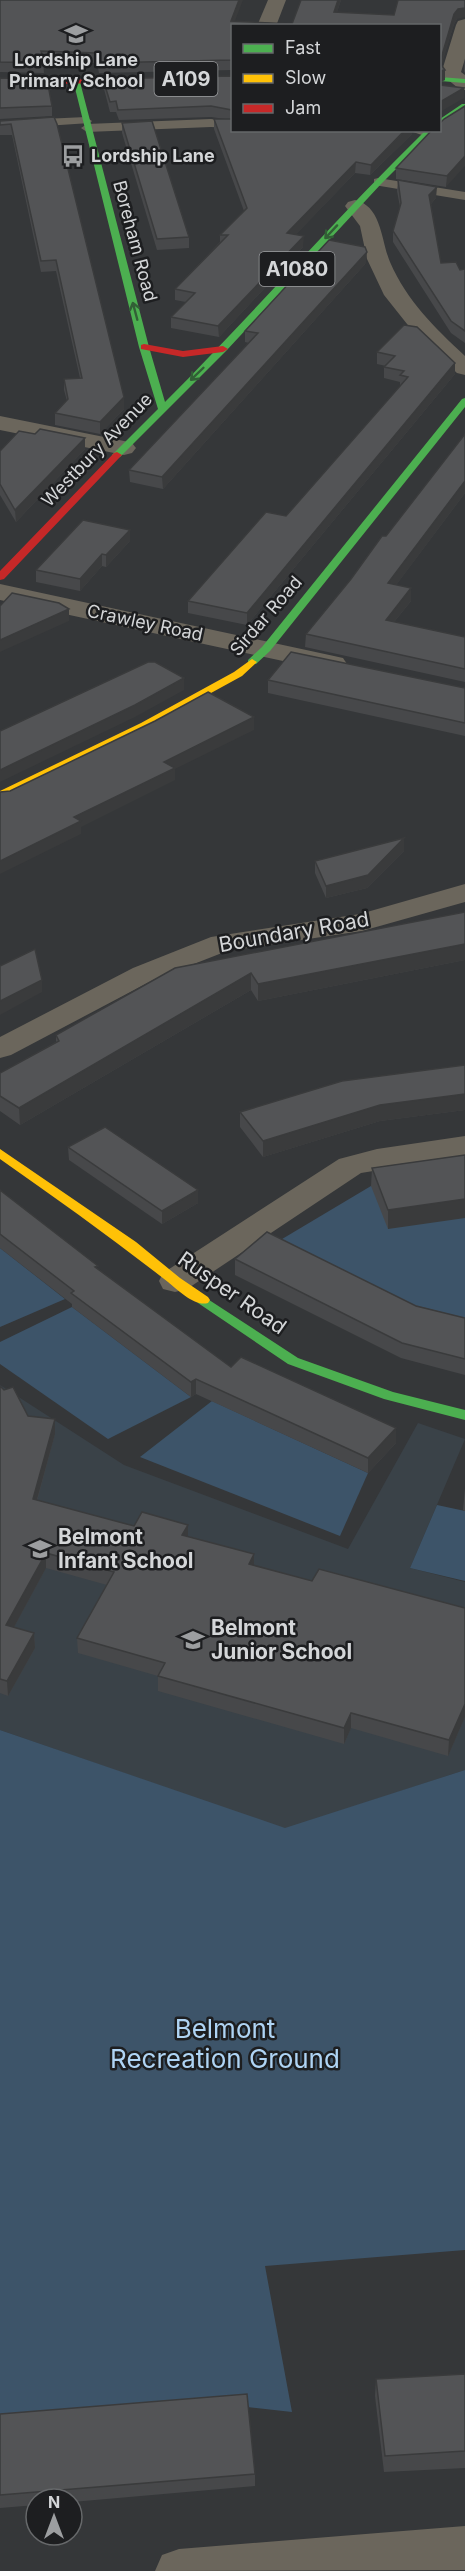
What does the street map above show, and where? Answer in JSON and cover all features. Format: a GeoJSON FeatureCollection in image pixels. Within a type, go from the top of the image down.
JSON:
{"type":"FeatureCollection","features":[{"type":"Feature","properties":{"kind":"main road","name":"A109"},"geometry":{"type":"LineString","coordinates":[[0,80],[76,82],[231,78]]}},
{"type":"Feature","properties":{"kind":"main road","name":"Boreham Road"},"geometry":{"type":"LineString","coordinates":[[76,82],[144,347],[162,408]]}},
{"type":"Feature","properties":{"kind":"main road"},"geometry":{"type":"LineString","coordinates":[[441,121],[465,106]]}},
{"type":"Feature","properties":{"kind":"main road","name":"Westbury Avenue"},"geometry":{"type":"LineString","coordinates":[[0,577],[162,408],[223,349],[378,182],[429,132]]}},
{"type":"Feature","properties":{"kind":"main road"},"geometry":{"type":"LineString","coordinates":[[144,347],[184,355],[198,355],[223,349]]}},
{"type":"Feature","properties":{"kind":"main road","name":"Sirdar Road"},"geometry":{"type":"LineString","coordinates":[[0,795],[145,726],[238,674],[266,649],[465,401]]}},
{"type":"Feature","properties":{"kind":"main road","name":"Rusper Road"},"geometry":{"type":"LineString","coordinates":[[0,1153],[131,1245],[175,1281],[293,1361],[389,1396],[465,1415]]}},
{"type":"Feature","properties":{"kind":"street"},"geometry":{"type":"LineString","coordinates":[[267,24],[277,0]]}},
{"type":"Feature","properties":{"kind":"street"},"geometry":{"type":"LineString","coordinates":[[455,83],[465,25]]}},
{"type":"Feature","properties":{"kind":"street"},"geometry":{"type":"LineString","coordinates":[[356,206],[370,225],[378,259],[395,295],[423,328],[465,368]]}},
{"type":"Feature","properties":{"kind":"street"},"geometry":{"type":"LineString","coordinates":[[0,423],[124,448]]}},
{"type":"Feature","properties":{"kind":"street","name":"Crawley Road"},"geometry":{"type":"LineString","coordinates":[[0,592],[359,669]]}},
{"type":"Feature","properties":{"kind":"street","name":"Boundary Road"},"geometry":{"type":"LineString","coordinates":[[0,1049],[143,974],[221,944],[362,922],[465,893]]}},
{"type":"Feature","properties":{"kind":"street"},"geometry":{"type":"LineString","coordinates":[[175,1281],[350,1166],[377,1159],[465,1146]]}},
{"type":"Feature","properties":{"kind":"street"},"geometry":{"type":"LineString","coordinates":[[179,2571],[465,2548]]}},
{"type":"Feature","properties":{"kind":"lane"},"geometry":{"type":"LineString","coordinates":[[0,125],[211,123],[231,125]]}},
{"type":"Feature","properties":{"kind":"lane"},"geometry":{"type":"LineString","coordinates":[[378,182],[465,196]]}},
{"type":"Feature","properties":{"kind":"shaded area"},"geometry":{"type":"Polygon","coordinates":[[[0,1385],[124,1465],[348,1549],[418,1423],[465,1439],[410,1568],[465,1582],[465,1770],[285,1829],[0,1730],[0,1385]]]}},
{"type":"Feature","properties":{"kind":"green space"},"geometry":{"type":"Polygon","coordinates":[[[371,1186],[465,1205],[465,1334],[267,1248],[371,1186]]]}},
{"type":"Feature","properties":{"kind":"green space"},"geometry":{"type":"Polygon","coordinates":[[[0,1248],[65,1299],[0,1327],[0,1248]]]}},
{"type":"Feature","properties":{"kind":"green space"},"geometry":{"type":"Polygon","coordinates":[[[72,1307],[191,1397],[108,1439],[0,1364],[0,1342],[72,1307]]]}},
{"type":"Feature","properties":{"kind":"green space"},"geometry":{"type":"Polygon","coordinates":[[[212,1401],[368,1473],[340,1536],[140,1457],[212,1401]]]}},
{"type":"Feature","properties":{"kind":"green space"},"geometry":{"type":"Polygon","coordinates":[[[437,1505],[465,1511],[465,1581],[410,1568],[437,1505]]]}},
{"type":"Feature","properties":{"kind":"green space","name":"Belmont Recreation Ground"},"geometry":{"type":"Polygon","coordinates":[[[0,1730],[285,1828],[465,1770],[465,2250],[265,2266],[292,2412],[247,2407],[0,2427],[0,1730]]]}},
{"type":"Feature","properties":{"kind":"building"},"geometry":{"type":"Polygon","coordinates":[[[0,0],[239,0],[231,21],[292,24],[231,24],[231,60],[99,63],[96,53],[41,51],[44,63],[0,62],[0,0]]]}},
{"type":"Feature","properties":{"kind":"building"},"geometry":{"type":"Polygon","coordinates":[[[301,0],[338,0],[334,12],[394,15],[398,0],[465,0],[465,8],[458,9],[454,14],[441,59],[441,24],[292,24],[301,0]]]}},
{"type":"Feature","properties":{"kind":"building"},"geometry":{"type":"Polygon","coordinates":[[[231,76],[231,110],[211,106],[118,110],[116,101],[110,102],[103,79],[231,76]]]}},
{"type":"Feature","properties":{"kind":"building"},"geometry":{"type":"Polygon","coordinates":[[[0,78],[47,79],[52,106],[0,108],[0,78]]]}},
{"type":"Feature","properties":{"kind":"building"},"geometry":{"type":"Polygon","coordinates":[[[441,85],[464,88],[441,101],[441,85]]]}},
{"type":"Feature","properties":{"kind":"building"},"geometry":{"type":"Polygon","coordinates":[[[465,106],[465,156],[447,176],[396,168],[430,132],[441,132],[441,122],[465,106]]]}},
{"type":"Feature","properties":{"kind":"building"},"geometry":{"type":"Polygon","coordinates":[[[54,117],[124,397],[100,422],[55,413],[68,399],[64,379],[82,378],[56,260],[41,261],[11,124],[0,125],[0,121],[54,117]]]}},
{"type":"Feature","properties":{"kind":"building"},"geometry":{"type":"Polygon","coordinates":[[[214,119],[231,119],[231,132],[403,132],[371,165],[356,162],[287,233],[304,236],[218,326],[171,317],[195,293],[175,289],[228,235],[220,235],[247,208],[214,119]]]}},
{"type":"Feature","properties":{"kind":"building"},"geometry":{"type":"Polygon","coordinates":[[[152,121],[189,237],[157,239],[122,123],[152,121]]]}},
{"type":"Feature","properties":{"kind":"building"},"geometry":{"type":"Polygon","coordinates":[[[398,180],[437,187],[429,195],[441,263],[456,262],[460,270],[465,269],[465,331],[451,321],[393,231],[401,203],[398,180]]]}},
{"type":"Feature","properties":{"kind":"building"},"geometry":{"type":"Polygon","coordinates":[[[329,240],[365,247],[367,252],[162,477],[129,470],[258,333],[245,331],[329,240]]]}},
{"type":"Feature","properties":{"kind":"building"},"geometry":{"type":"Polygon","coordinates":[[[404,325],[417,327],[455,363],[247,613],[188,601],[266,512],[286,516],[408,377],[400,375],[404,371],[384,367],[395,356],[377,352],[404,325]]]}},
{"type":"Feature","properties":{"kind":"building"},"geometry":{"type":"Polygon","coordinates":[[[40,429],[85,438],[15,510],[0,484],[0,451],[19,431],[35,434],[40,429]]]}},
{"type":"Feature","properties":{"kind":"building"},"geometry":{"type":"Polygon","coordinates":[[[465,434],[465,481],[388,583],[411,588],[386,620],[465,637],[465,669],[306,634],[351,579],[382,536],[386,536],[465,434]]]}},
{"type":"Feature","properties":{"kind":"building"},"geometry":{"type":"Polygon","coordinates":[[[83,520],[130,530],[106,555],[102,554],[80,579],[36,570],[83,520]]]}},
{"type":"Feature","properties":{"kind":"building"},"geometry":{"type":"Polygon","coordinates":[[[12,593],[59,603],[69,609],[0,640],[0,606],[12,593]]]}},
{"type":"Feature","properties":{"kind":"building"},"geometry":{"type":"Polygon","coordinates":[[[291,652],[465,688],[465,723],[268,680],[291,652]]]}},
{"type":"Feature","properties":{"kind":"building"},"geometry":{"type":"Polygon","coordinates":[[[148,662],[155,662],[184,678],[135,705],[0,770],[0,731],[148,662]]]}},
{"type":"Feature","properties":{"kind":"building"},"geometry":{"type":"Polygon","coordinates":[[[208,692],[254,717],[164,762],[175,768],[74,817],[81,821],[0,861],[0,792],[10,791],[155,721],[208,692]]]}},
{"type":"Feature","properties":{"kind":"building"},"geometry":{"type":"Polygon","coordinates":[[[404,838],[368,875],[326,886],[315,861],[404,838]]]}},
{"type":"Feature","properties":{"kind":"building"},"geometry":{"type":"Polygon","coordinates":[[[465,912],[465,944],[258,984],[251,973],[19,1108],[0,1096],[0,1073],[59,1041],[56,1035],[175,968],[465,912]]]}},
{"type":"Feature","properties":{"kind":"building"},"geometry":{"type":"Polygon","coordinates":[[[35,949],[42,980],[0,1001],[0,966],[35,949]]]}},
{"type":"Feature","properties":{"kind":"building"},"geometry":{"type":"Polygon","coordinates":[[[465,1065],[465,1094],[380,1105],[263,1141],[240,1112],[342,1081],[465,1065]]]}},
{"type":"Feature","properties":{"kind":"building"},"geometry":{"type":"Polygon","coordinates":[[[105,1127],[198,1190],[162,1211],[68,1147],[105,1127]]]}},
{"type":"Feature","properties":{"kind":"building"},"geometry":{"type":"Polygon","coordinates":[[[465,1155],[465,1199],[388,1210],[372,1168],[465,1155]]]}},
{"type":"Feature","properties":{"kind":"building"},"geometry":{"type":"Polygon","coordinates":[[[0,1190],[98,1266],[95,1267],[231,1367],[241,1357],[396,1428],[368,1458],[196,1379],[191,1382],[71,1293],[74,1291],[0,1234],[0,1190]]]}},
{"type":"Feature","properties":{"kind":"building"},"geometry":{"type":"Polygon","coordinates":[[[267,1232],[416,1306],[465,1318],[465,1359],[402,1343],[235,1259],[267,1232]]]}},
{"type":"Feature","properties":{"kind":"building"},"geometry":{"type":"Polygon","coordinates":[[[0,1386],[4,1390],[13,1387],[28,1416],[55,1419],[33,1499],[134,1526],[142,1512],[188,1525],[182,1535],[254,1554],[249,1564],[312,1581],[319,1569],[465,1608],[465,1704],[449,1740],[351,1713],[344,1728],[158,1676],[165,1663],[77,1638],[114,1572],[46,1553],[6,1625],[34,1633],[7,1681],[0,1679],[0,1386]]]}},
{"type":"Feature","properties":{"kind":"building"},"geometry":{"type":"Polygon","coordinates":[[[465,2374],[465,2451],[385,2456],[376,2379],[465,2374]]]}},
{"type":"Feature","properties":{"kind":"building"},"geometry":{"type":"Polygon","coordinates":[[[247,2394],[255,2474],[84,2488],[24,2487],[24,2493],[0,2495],[0,2414],[247,2394]]]}},
{"type":"Feature","properties":{"kind":"traffic: fast"},"geometry":{"type":"LineString","coordinates":[[441,79],[465,81]]}},
{"type":"Feature","properties":{"kind":"traffic: fast"},"geometry":{"type":"LineString","coordinates":[[76,82],[144,347],[162,408]]}},
{"type":"Feature","properties":{"kind":"traffic: fast"},"geometry":{"type":"LineString","coordinates":[[441,121],[465,106]]}},
{"type":"Feature","properties":{"kind":"traffic: fast"},"geometry":{"type":"LineString","coordinates":[[117,455],[223,349],[378,182],[429,132]]}},
{"type":"Feature","properties":{"kind":"traffic: fast"},"geometry":{"type":"LineString","coordinates":[[252,662],[266,649],[465,401]]}},
{"type":"Feature","properties":{"kind":"traffic: fast"},"geometry":{"type":"LineString","coordinates":[[203,1300],[293,1361],[389,1396],[465,1415]]}},
{"type":"Feature","properties":{"kind":"traffic: slow"},"geometry":{"type":"LineString","coordinates":[[0,795],[145,725],[238,674],[252,662]]}},
{"type":"Feature","properties":{"kind":"traffic: slow"},"geometry":{"type":"LineString","coordinates":[[0,1153],[131,1245],[175,1281],[203,1300]]}},
{"type":"Feature","properties":{"kind":"traffic: jam"},"geometry":{"type":"LineString","coordinates":[[0,80],[55,82],[231,78]]}},
{"type":"Feature","properties":{"kind":"traffic: jam"},"geometry":{"type":"LineString","coordinates":[[144,347],[183,354],[223,349]]}},
{"type":"Feature","properties":{"kind":"traffic: jam"},"geometry":{"type":"LineString","coordinates":[[0,577],[117,455]]}},
{"type":"Feature","properties":{"kind":"place","name":"Lordship Lane Primary School"},"geometry":{"type":"Point","coordinates":[76,34]}},
{"type":"Feature","properties":{"kind":"place","name":"Lordship Lane"},"geometry":{"type":"Point","coordinates":[73,156]}},
{"type":"Feature","properties":{"kind":"place","name":"Belmont Infant School"},"geometry":{"type":"Point","coordinates":[40,1549]}},
{"type":"Feature","properties":{"kind":"place","name":"Belmont Junior School"},"geometry":{"type":"Point","coordinates":[193,1640]}}]}
